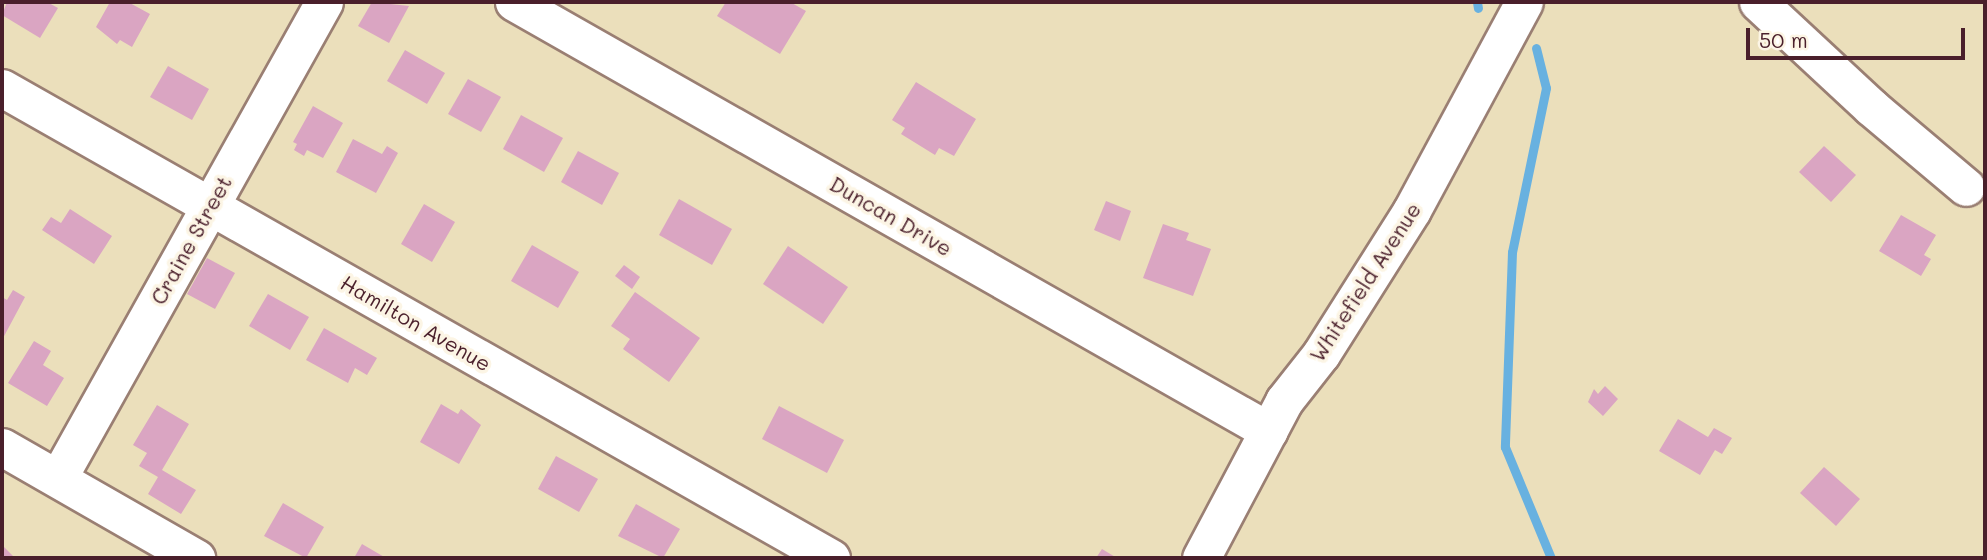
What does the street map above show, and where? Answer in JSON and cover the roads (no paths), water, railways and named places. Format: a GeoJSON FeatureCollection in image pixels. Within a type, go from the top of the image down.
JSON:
{"type":"FeatureCollection","features":[{"type":"Feature","properties":{"kind":"street","name":"Craine Street"},"geometry":{"type":"LineString","coordinates":[[58,478],[324,2]]}},
{"type":"Feature","properties":{"kind":"street","name":"Duncan Drive"},"geometry":{"type":"LineString","coordinates":[[514,2],[1269,431]]}},
{"type":"Feature","properties":{"kind":"street","name":"Whitefield Avenue"},"geometry":{"type":"LineString","coordinates":[[1201,558],[1269,431],[1412,210],[1524,2]]}},
{"type":"Feature","properties":{"kind":"street"},"geometry":{"type":"LineString","coordinates":[[1758,2],[1871,107],[1966,187]]}},
{"type":"Feature","properties":{"kind":"street","name":"Hamilton Avenue"},"geometry":{"type":"LineString","coordinates":[[2,88],[831,558]]}},
{"type":"Feature","properties":{"kind":"street"},"geometry":{"type":"LineString","coordinates":[[2,447],[196,558]]}},
{"type":"Feature","properties":{"kind":"waterway"},"geometry":{"type":"LineString","coordinates":[[1477,2],[1478,8]]}},
{"type":"Feature","properties":{"kind":"waterway"},"geometry":{"type":"LineString","coordinates":[[1536,48],[1546,88],[1512,252],[1505,447],[1551,558]]}}]}
